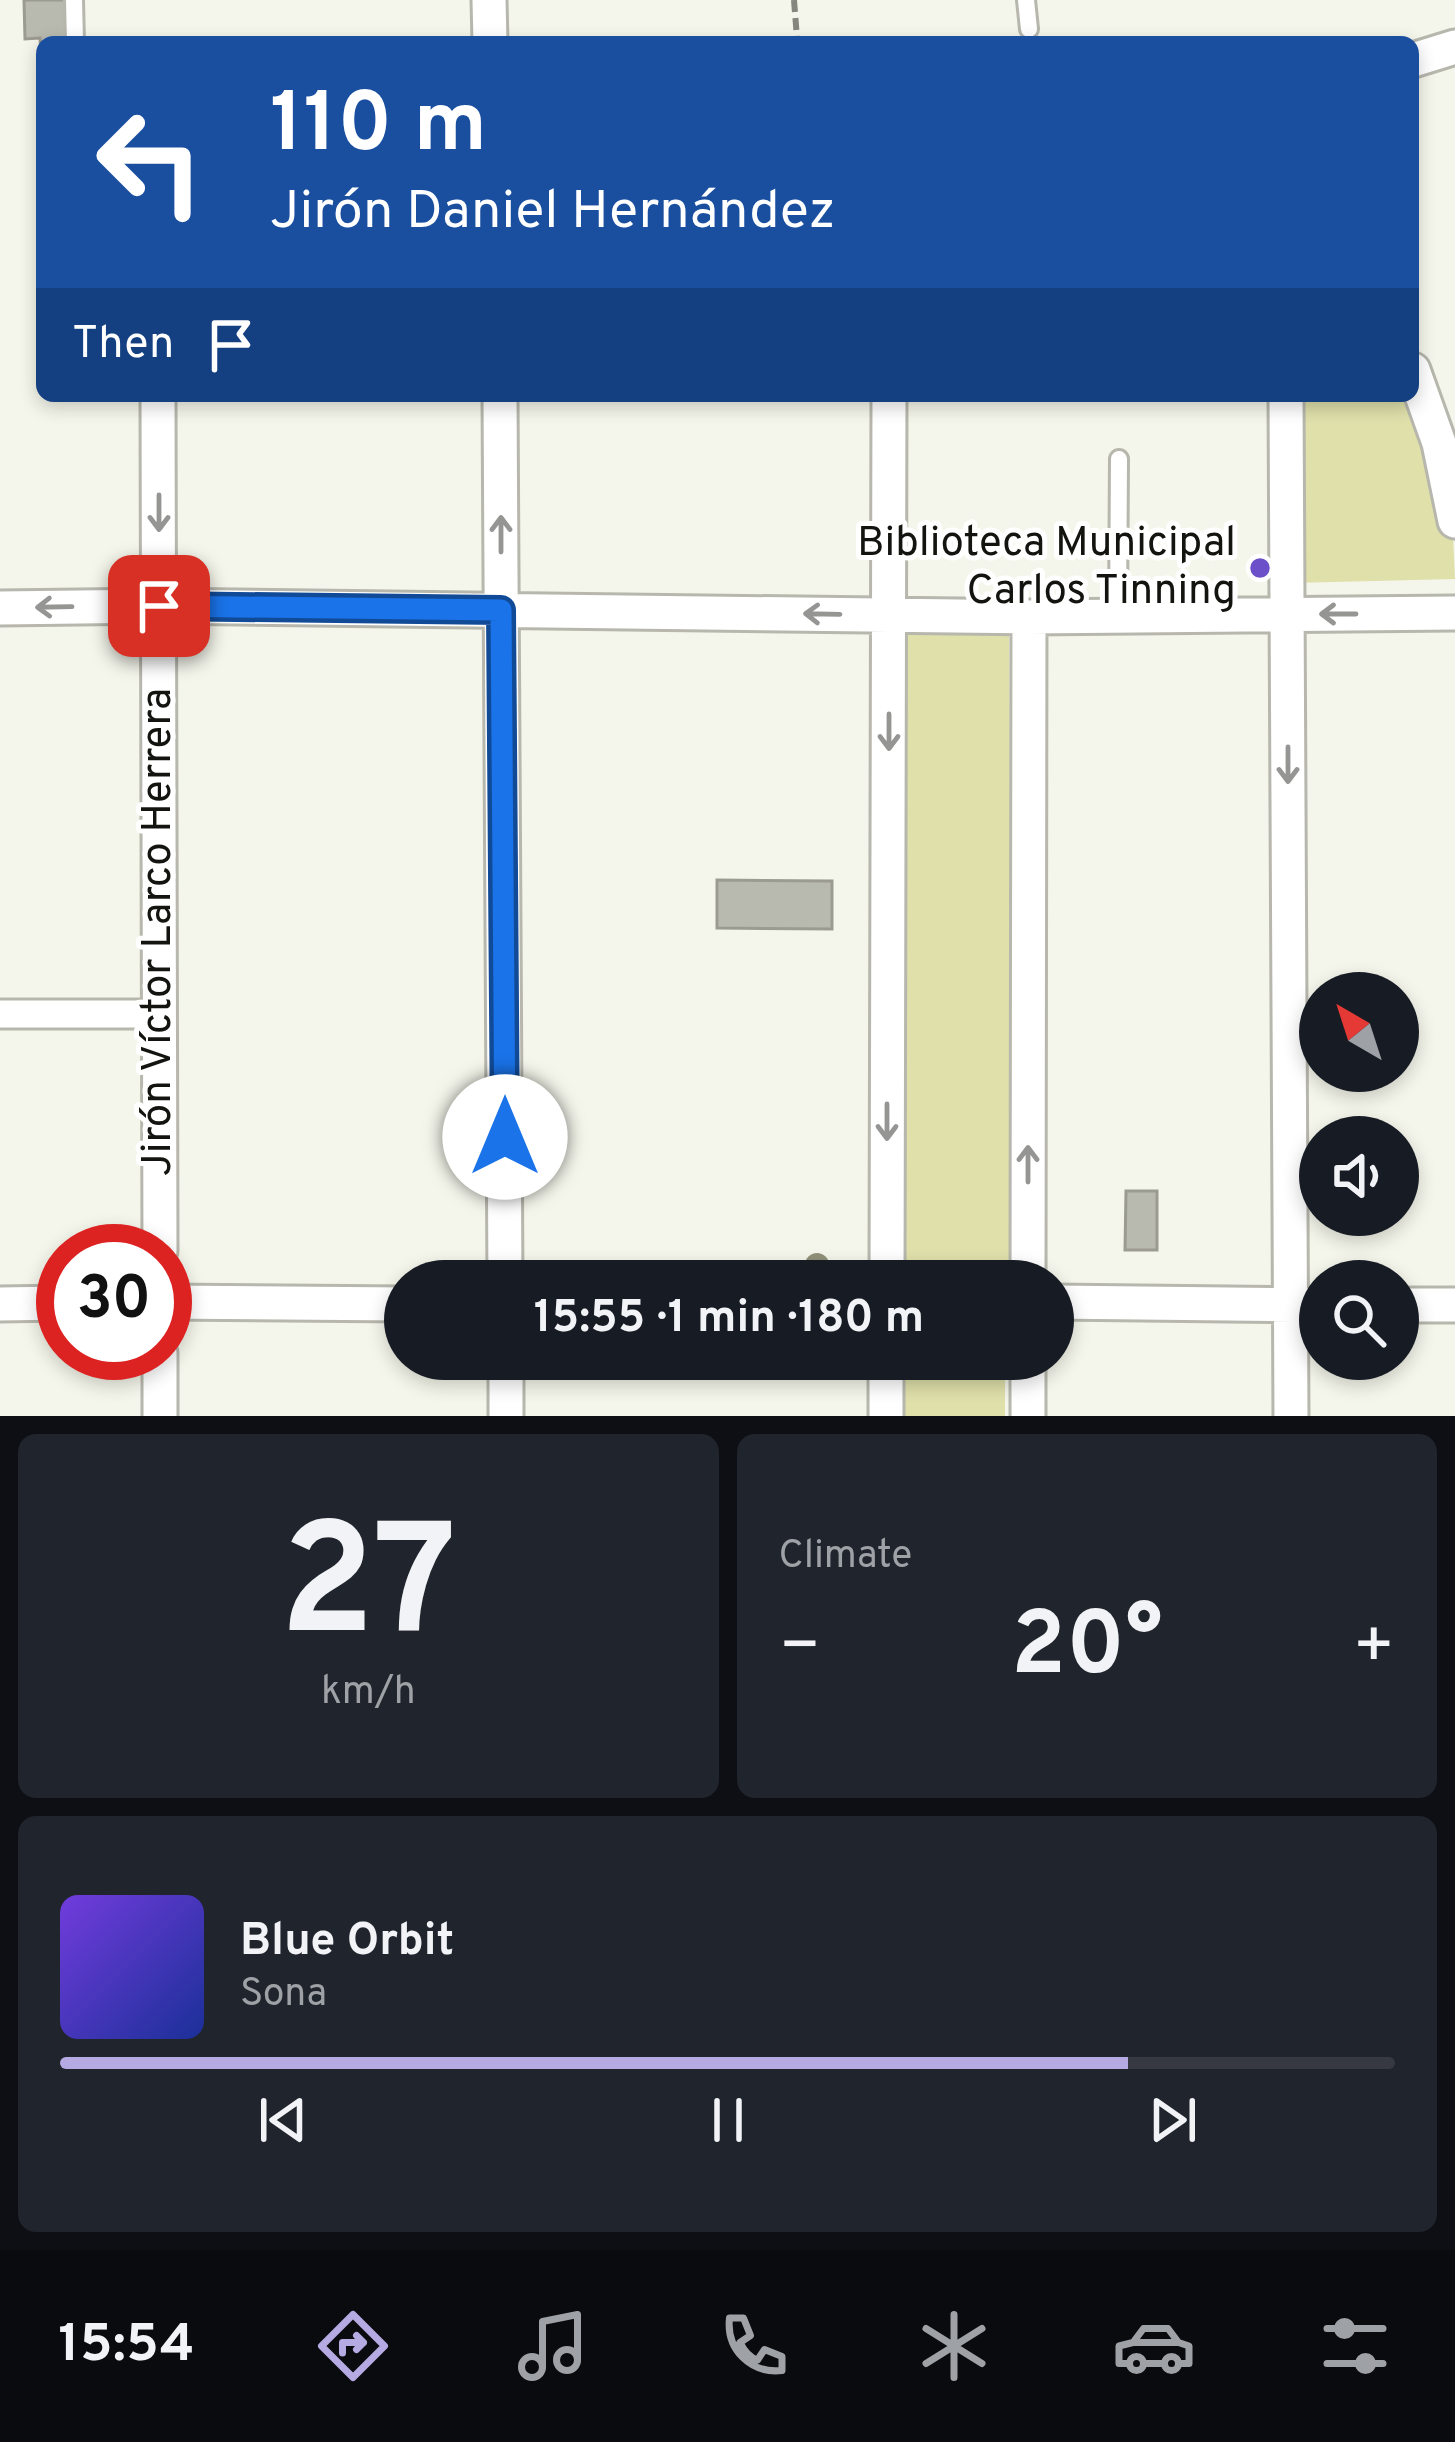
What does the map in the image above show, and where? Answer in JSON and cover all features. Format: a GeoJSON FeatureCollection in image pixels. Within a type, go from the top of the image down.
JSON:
{"type":"FeatureCollection","features":[{"type":"Feature","properties":{"kind":"street"},"geometry":{"type":"LineString","coordinates":[[489,0],[490,36]]}},
{"type":"Feature","properties":{"kind":"street"},"geometry":{"type":"LineString","coordinates":[[1419,57],[1455,47]]}},
{"type":"Feature","properties":{"kind":"street"},"geometry":{"type":"LineString","coordinates":[[1419,387],[1438,442],[1455,521]]}},
{"type":"Feature","properties":{"kind":"street","name":"Jirón Víctor Larco Herrera"},"geometry":{"type":"LineString","coordinates":[[158,402],[160,1224]]}},
{"type":"Feature","properties":{"kind":"street"},"geometry":{"type":"LineString","coordinates":[[500,402],[506,1260]]}},
{"type":"Feature","properties":{"kind":"street"},"geometry":{"type":"LineString","coordinates":[[886,1260],[890,402]]}},
{"type":"Feature","properties":{"kind":"street"},"geometry":{"type":"LineString","coordinates":[[1286,402],[1304,1260]]}},
{"type":"Feature","properties":{"kind":"street"},"geometry":{"type":"LineString","coordinates":[[0,608],[1029,617],[1455,613]]}},
{"type":"Feature","properties":{"kind":"street"},"geometry":{"type":"LineString","coordinates":[[1028,1260],[1029,617]]}},
{"type":"Feature","properties":{"kind":"street"},"geometry":{"type":"LineString","coordinates":[[0,1014],[158,1014]]}},
{"type":"Feature","properties":{"kind":"street"},"geometry":{"type":"LineString","coordinates":[[192,1302],[384,1304]]}},
{"type":"Feature","properties":{"kind":"street"},"geometry":{"type":"LineString","coordinates":[[1074,1302],[1299,1305]]}},
{"type":"Feature","properties":{"kind":"street"},"geometry":{"type":"LineString","coordinates":[[0,1304],[36,1304]]}},
{"type":"Feature","properties":{"kind":"street"},"geometry":{"type":"LineString","coordinates":[[1419,1305],[1455,1305]]}},
{"type":"Feature","properties":{"kind":"street"},"geometry":{"type":"LineString","coordinates":[[1291,1416],[1299,1353]]}},
{"type":"Feature","properties":{"kind":"street"},"geometry":{"type":"LineString","coordinates":[[160,1380],[160,1416]]}},
{"type":"Feature","properties":{"kind":"street"},"geometry":{"type":"LineString","coordinates":[[506,1380],[506,1416]]}},
{"type":"Feature","properties":{"kind":"street"},"geometry":{"type":"LineString","coordinates":[[886,1380],[886,1416]]}},
{"type":"Feature","properties":{"kind":"street"},"geometry":{"type":"LineString","coordinates":[[1028,1380],[1028,1416]]}},
{"type":"Feature","properties":{"kind":"lane"},"geometry":{"type":"LineString","coordinates":[[74,0],[75,36]]}},
{"type":"Feature","properties":{"kind":"lane"},"geometry":{"type":"LineString","coordinates":[[1026,0],[1029,28]]}},
{"type":"Feature","properties":{"kind":"lane"},"geometry":{"type":"LineString","coordinates":[[1118,616],[1119,459]]}},
{"type":"Feature","properties":{"kind":"path"},"geometry":{"type":"LineString","coordinates":[[794,0],[797,36]]}},
{"type":"Feature","properties":{"kind":"green space"},"geometry":{"type":"Polygon","coordinates":[[[1287,402],[1415,402],[1452,513],[1455,579],[1292,583],[1287,402]]]}},
{"type":"Feature","properties":{"kind":"green space"},"geometry":{"type":"Polygon","coordinates":[[[901,632],[1009,634],[1012,1260],[902,1260],[901,632]]]}},
{"type":"Feature","properties":{"kind":"green space"},"geometry":{"type":"Polygon","coordinates":[[[902,1380],[1005,1380],[1005,1416],[902,1416],[902,1380]]]}},
{"type":"Feature","properties":{"kind":"building"},"geometry":{"type":"Polygon","coordinates":[[[24,0],[70,0],[72,36],[25,39],[24,0]]]}},
{"type":"Feature","properties":{"kind":"building"},"geometry":{"type":"Polygon","coordinates":[[[717,880],[832,881],[832,929],[717,928],[717,880]]]}},
{"type":"Feature","properties":{"kind":"building"},"geometry":{"type":"Polygon","coordinates":[[[1126,1191],[1157,1191],[1157,1250],[1125,1250],[1126,1191]]]}},
{"type":"Feature","properties":{"kind":"place","name":"Biblioteca Municipal Carlos Tinning"},"geometry":{"type":"Point","coordinates":[1260,568]}},
{"type":"Feature","properties":{"kind":"route"},"geometry":{"type":"LineString","coordinates":[[159,606],[501,610],[505,1137]]}}]}
